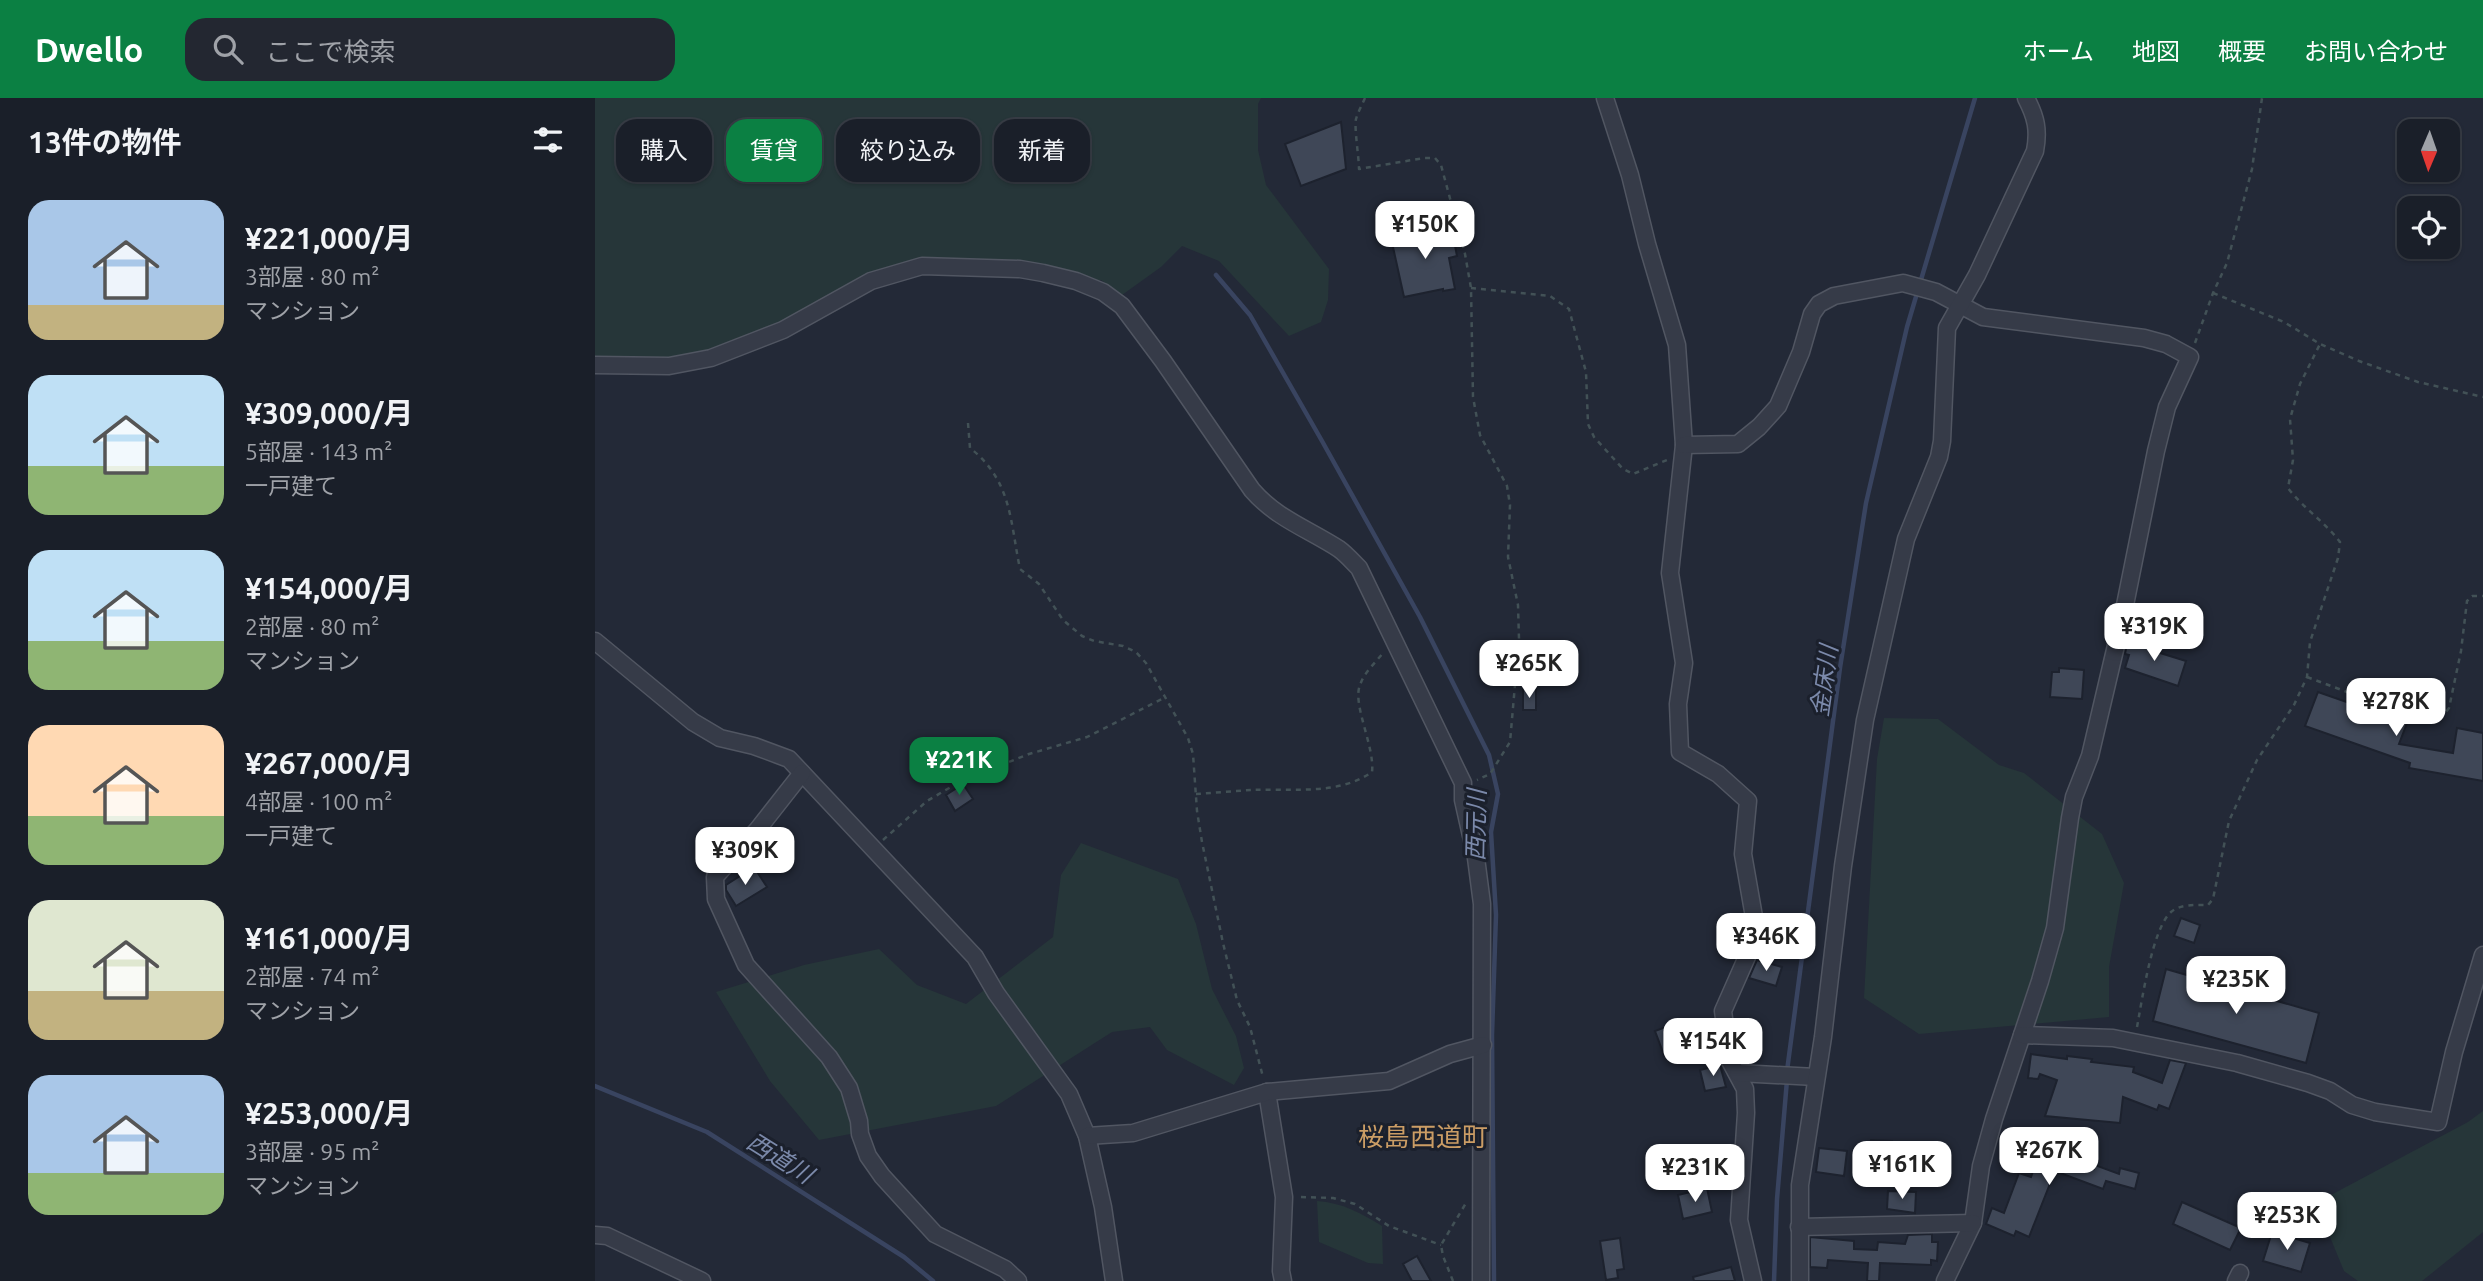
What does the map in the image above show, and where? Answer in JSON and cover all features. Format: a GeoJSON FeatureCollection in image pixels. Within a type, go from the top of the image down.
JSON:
{"type":"FeatureCollection","features":[{"type":"Feature","properties":{"kind":"street"},"geometry":{"type":"LineString","coordinates":[[1605,98],[1677,345],[1684,449],[1670,573],[1684,663],[1678,704],[1680,752],[1718,774],[1748,801],[1743,854],[1757,934],[1723,1010],[1728,1054],[1745,1089],[1747,1102],[1739,1220],[1753,1281]]}},
{"type":"Feature","properties":{"kind":"street"},"geometry":{"type":"LineString","coordinates":[[1800,1281],[1800,1185],[1810,1076],[1865,720],[1906,539],[1943,441],[1945,338],[1950,320],[1977,275],[2035,151],[2037,118],[2026,98]]}},
{"type":"Feature","properties":{"kind":"street"},"geometry":{"type":"LineString","coordinates":[[595,365],[669,366],[711,358],[783,330],[871,281],[922,266],[1020,269],[1076,281],[1103,292],[1122,306],[1265,505],[1341,550],[1359,568],[1463,783],[1463,800],[1476,858],[1482,904],[1481,1281]]}},
{"type":"Feature","properties":{"kind":"street"},"geometry":{"type":"LineString","coordinates":[[1684,449],[1738,444],[1759,427],[1778,406],[1801,352],[1812,314],[1819,304],[1834,296],[1903,283],[1936,292],[1983,317],[2144,338],[2166,344],[2190,357],[2167,407],[2156,450],[2122,620],[2090,756],[2074,797],[2055,928],[1981,1166],[1973,1223],[1945,1281]]}},
{"type":"Feature","properties":{"kind":"street"},"geometry":{"type":"LineString","coordinates":[[595,641],[693,722],[720,738],[754,746],[789,759],[975,957],[996,993],[1069,1094],[1087,1136],[1103,1207],[1114,1281]]}},
{"type":"Feature","properties":{"kind":"street"},"geometry":{"type":"LineString","coordinates":[[801,772],[758,829],[715,877],[716,899],[746,965],[829,1057],[849,1088],[868,1156],[882,1176],[935,1234],[1005,1269],[1018,1281]]}},
{"type":"Feature","properties":{"kind":"street"},"geometry":{"type":"LineString","coordinates":[[2022,1035],[2102,1037],[2237,1063],[2308,1083],[2330,1091],[2352,1105],[2375,1112],[2438,1122],[2454,1052],[2483,955]]}},
{"type":"Feature","properties":{"kind":"street"},"geometry":{"type":"LineString","coordinates":[[1087,1136],[1133,1133],[1267,1092],[1389,1081],[1450,1054],[1483,1045]]}},
{"type":"Feature","properties":{"kind":"street"},"geometry":{"type":"LineString","coordinates":[[1738,1073],[1810,1076]]}},
{"type":"Feature","properties":{"kind":"street"},"geometry":{"type":"LineString","coordinates":[[1267,1092],[1284,1197],[1281,1271],[1283,1281]]}},
{"type":"Feature","properties":{"kind":"street"},"geometry":{"type":"LineString","coordinates":[[1799,1227],[1973,1223]]}},
{"type":"Feature","properties":{"kind":"street"},"geometry":{"type":"LineString","coordinates":[[595,1235],[607,1236],[702,1281]]}},
{"type":"Feature","properties":{"kind":"path"},"geometry":{"type":"LineString","coordinates":[[1365,98],[1355,127],[1359,169],[1424,158],[1435,158],[1441,165],[1465,254],[1471,288],[1473,397],[1480,435],[1507,486],[1510,505],[1508,556],[1518,605],[1510,742],[1490,774],[1479,779]]}},
{"type":"Feature","properties":{"kind":"path"},"geometry":{"type":"LineString","coordinates":[[2190,357],[2227,262],[2252,169],[2262,98]]}},
{"type":"Feature","properties":{"kind":"path"},"geometry":{"type":"LineString","coordinates":[[1471,288],[1550,296],[1569,309],[1586,372],[1588,424],[1594,437],[1623,469],[1633,474],[1684,449]]}},
{"type":"Feature","properties":{"kind":"path"},"geometry":{"type":"LineString","coordinates":[[2213,293],[2291,325],[2320,344],[2418,382],[2483,397]]}},
{"type":"Feature","properties":{"kind":"path"},"geometry":{"type":"LineString","coordinates":[[2134,1042],[2149,965],[2165,919],[2173,910],[2189,905],[2208,905],[2213,899],[2229,821],[2257,760],[2294,705],[2307,677],[2309,642],[2340,542],[2288,488],[2293,460],[2290,419],[2300,384],[2320,344]]}},
{"type":"Feature","properties":{"kind":"path"},"geometry":{"type":"LineString","coordinates":[[968,423],[970,448],[982,457],[1006,494],[1020,569],[1039,584],[1063,620],[1082,635],[1094,641],[1123,646],[1136,652],[1146,663],[1188,738],[1193,754],[1202,842],[1223,943],[1237,1000],[1250,1027],[1267,1092]]}},
{"type":"Feature","properties":{"kind":"path"},"geometry":{"type":"LineString","coordinates":[[2307,677],[2411,716],[2433,719],[2442,717],[2449,708],[2461,651],[2467,601],[2472,596],[2483,596]]}},
{"type":"Feature","properties":{"kind":"path"},"geometry":{"type":"LineString","coordinates":[[1196,794],[1322,789],[1362,779],[1372,772],[1373,760],[1357,693],[1361,682],[1394,639]]}},
{"type":"Feature","properties":{"kind":"path"},"geometry":{"type":"LineString","coordinates":[[873,849],[927,801],[961,781],[1029,754],[1087,737],[1164,698]]}},
{"type":"Feature","properties":{"kind":"path"},"geometry":{"type":"LineString","coordinates":[[1453,1281],[1441,1245],[1482,1178]]}},
{"type":"Feature","properties":{"kind":"path"},"geometry":{"type":"LineString","coordinates":[[1284,1197],[1333,1198],[1355,1204],[1389,1226],[1441,1245]]}},
{"type":"Feature","properties":{"kind":"shaded area"},"geometry":{"type":"Polygon","coordinates":[[[595,98],[1261,98],[1258,104],[1258,150],[1266,185],[1329,269],[1328,300],[1321,322],[1289,336],[1219,261],[1182,246],[1161,267],[1122,295],[1101,280],[1089,283],[930,259],[762,334],[688,358],[595,357],[595,98]]]}},
{"type":"Feature","properties":{"kind":"shaded area"},"geometry":{"type":"Polygon","coordinates":[[[1884,718],[1938,719],[1999,765],[2024,773],[2102,834],[2124,883],[2109,967],[2109,1017],[1919,1034],[1864,998],[1877,759],[1884,718]]]}},
{"type":"Feature","properties":{"kind":"shaded area"},"geometry":{"type":"Polygon","coordinates":[[[1081,843],[1178,879],[1196,924],[1212,989],[1236,1036],[1244,1068],[1234,1085],[1167,1050],[1150,1027],[1112,1032],[996,1106],[819,1140],[770,1081],[716,992],[804,965],[879,949],[917,985],[966,1004],[1053,937],[1061,875],[1081,843]]]}},
{"type":"Feature","properties":{"kind":"shaded area"},"geometry":{"type":"Polygon","coordinates":[[[2483,1111],[2483,1232],[2422,1281],[2358,1281],[2344,1271],[2323,1220],[2329,1196],[2468,1122],[2483,1111]]]}},
{"type":"Feature","properties":{"kind":"shaded area"},"geometry":{"type":"Polygon","coordinates":[[[1317,1201],[1351,1209],[1382,1226],[1383,1264],[1368,1263],[1319,1242],[1317,1201]]]}},
{"type":"Feature","properties":{"kind":"building"},"geometry":{"type":"Polygon","coordinates":[[[1341,122],[1346,169],[1301,186],[1285,144],[1341,122]]]}},
{"type":"Feature","properties":{"kind":"building"},"geometry":{"type":"Polygon","coordinates":[[[1442,225],[1443,232],[1452,230],[1457,256],[1449,258],[1455,289],[1404,297],[1391,238],[1442,225]]]}},
{"type":"Feature","properties":{"kind":"building"},"geometry":{"type":"Polygon","coordinates":[[[2143,640],[2159,645],[2157,652],[2186,661],[2178,686],[2125,668],[2129,655],[2125,654],[2127,643],[2141,647],[2143,640]]]}},
{"type":"Feature","properties":{"kind":"building"},"geometry":{"type":"Polygon","coordinates":[[[2059,668],[2084,670],[2082,699],[2050,697],[2052,672],[2059,672],[2059,668]]]}},
{"type":"Feature","properties":{"kind":"building"},"geometry":{"type":"Polygon","coordinates":[[[1523,689],[1536,689],[1536,710],[1523,710],[1523,689]]]}},
{"type":"Feature","properties":{"kind":"building"},"geometry":{"type":"Polygon","coordinates":[[[2318,692],[2407,723],[2399,744],[2453,753],[2457,728],[2483,733],[2483,781],[2409,768],[2410,763],[2305,726],[2318,692]]]}},
{"type":"Feature","properties":{"kind":"building"},"geometry":{"type":"Polygon","coordinates":[[[963,784],[973,799],[955,811],[946,795],[963,784]]]}},
{"type":"Feature","properties":{"kind":"building"},"geometry":{"type":"Polygon","coordinates":[[[754,867],[767,887],[736,906],[726,890],[726,885],[754,867]]]}},
{"type":"Feature","properties":{"kind":"building"},"geometry":{"type":"Polygon","coordinates":[[[2181,918],[2200,925],[2194,943],[2174,936],[2181,918]]]}},
{"type":"Feature","properties":{"kind":"building"},"geometry":{"type":"Polygon","coordinates":[[[1757,960],[1782,967],[1776,986],[1749,978],[1757,960]]]}},
{"type":"Feature","properties":{"kind":"building"},"geometry":{"type":"Polygon","coordinates":[[[2166,969],[2319,1013],[2306,1063],[2153,1021],[2166,969]]]}},
{"type":"Feature","properties":{"kind":"building"},"geometry":{"type":"Polygon","coordinates":[[[1668,1026],[1677,1050],[1664,1055],[1655,1031],[1668,1026]]]}},
{"type":"Feature","properties":{"kind":"building"},"geometry":{"type":"Polygon","coordinates":[[[2031,1054],[2092,1059],[2091,1062],[2134,1067],[2133,1072],[2162,1083],[2170,1060],[2186,1063],[2169,1109],[2159,1105],[2157,1110],[2123,1097],[2120,1123],[2045,1116],[2057,1080],[2040,1074],[2038,1079],[2028,1078],[2031,1054]]]}},
{"type":"Feature","properties":{"kind":"building"},"geometry":{"type":"Polygon","coordinates":[[[1720,1065],[1726,1087],[1705,1091],[1700,1070],[1720,1065]]]}},
{"type":"Feature","properties":{"kind":"building"},"geometry":{"type":"Polygon","coordinates":[[[2038,1137],[2064,1146],[2060,1156],[2094,1169],[2095,1165],[2119,1174],[2120,1168],[2139,1173],[2135,1189],[2106,1181],[2103,1189],[2055,1171],[2029,1237],[2016,1231],[2014,1236],[1986,1224],[1992,1208],[2004,1213],[2019,1173],[2031,1177],[2039,1153],[2033,1151],[2038,1137]]]}},
{"type":"Feature","properties":{"kind":"building"},"geometry":{"type":"Polygon","coordinates":[[[1871,1140],[1892,1141],[1892,1175],[1876,1174],[1876,1163],[1870,1162],[1871,1140]]]}},
{"type":"Feature","properties":{"kind":"building"},"geometry":{"type":"Polygon","coordinates":[[[1819,1148],[1847,1151],[1844,1176],[1816,1172],[1819,1148]]]}},
{"type":"Feature","properties":{"kind":"building"},"geometry":{"type":"Polygon","coordinates":[[[1707,1188],[1712,1212],[1683,1219],[1678,1195],[1707,1188]]]}},
{"type":"Feature","properties":{"kind":"building"},"geometry":{"type":"Polygon","coordinates":[[[1888,1191],[1916,1192],[1915,1213],[1887,1209],[1888,1191]]]}},
{"type":"Feature","properties":{"kind":"building"},"geometry":{"type":"Polygon","coordinates":[[[2182,1202],[2241,1228],[2230,1250],[2173,1224],[2182,1202]]]}},
{"type":"Feature","properties":{"kind":"building"},"geometry":{"type":"Polygon","coordinates":[[[2272,1232],[2310,1243],[2301,1272],[2263,1261],[2272,1232]]]}},
{"type":"Feature","properties":{"kind":"building"},"geometry":{"type":"Polygon","coordinates":[[[1932,1234],[1932,1242],[1938,1242],[1937,1261],[1931,1260],[1931,1265],[1880,1263],[1879,1281],[1867,1281],[1868,1263],[1828,1260],[1827,1268],[1810,1267],[1810,1237],[1854,1241],[1854,1249],[1877,1250],[1878,1242],[1905,1244],[1908,1235],[1932,1234]]]}},
{"type":"Feature","properties":{"kind":"building"},"geometry":{"type":"Polygon","coordinates":[[[1620,1238],[1624,1269],[1617,1270],[1618,1278],[1606,1280],[1600,1241],[1620,1238]]]}},
{"type":"Feature","properties":{"kind":"building"},"geometry":{"type":"Polygon","coordinates":[[[1417,1256],[1431,1281],[1412,1281],[1403,1264],[1417,1256]]]}},
{"type":"Feature","properties":{"kind":"building"},"geometry":{"type":"Polygon","coordinates":[[[1731,1267],[1735,1281],[1694,1281],[1693,1277],[1731,1267]]]}},
{"type":"Feature","properties":{"kind":"waterway","name":"金床川"},"geometry":{"type":"LineString","coordinates":[[1787,1071],[1840,668],[1866,503],[1907,327],[1975,98]]}},
{"type":"Feature","properties":{"kind":"waterway","name":"西元川"},"geometry":{"type":"LineString","coordinates":[[1216,275],[1250,315],[1322,441],[1420,617],[1489,755],[1498,794],[1491,832],[1496,915],[1492,1035],[1494,1281]]}},
{"type":"Feature","properties":{"kind":"waterway","name":"金床川"},"geometry":{"type":"LineString","coordinates":[[1774,1281],[1777,1199],[1787,1080]]}},
{"type":"Feature","properties":{"kind":"waterway","name":"西道川"},"geometry":{"type":"LineString","coordinates":[[595,1086],[707,1132],[904,1257],[933,1281]]}},
{"type":"Feature","properties":{"kind":"district","name":"桜島西道町"},"geometry":{"type":"Point","coordinates":[1423,1136]}}]}
